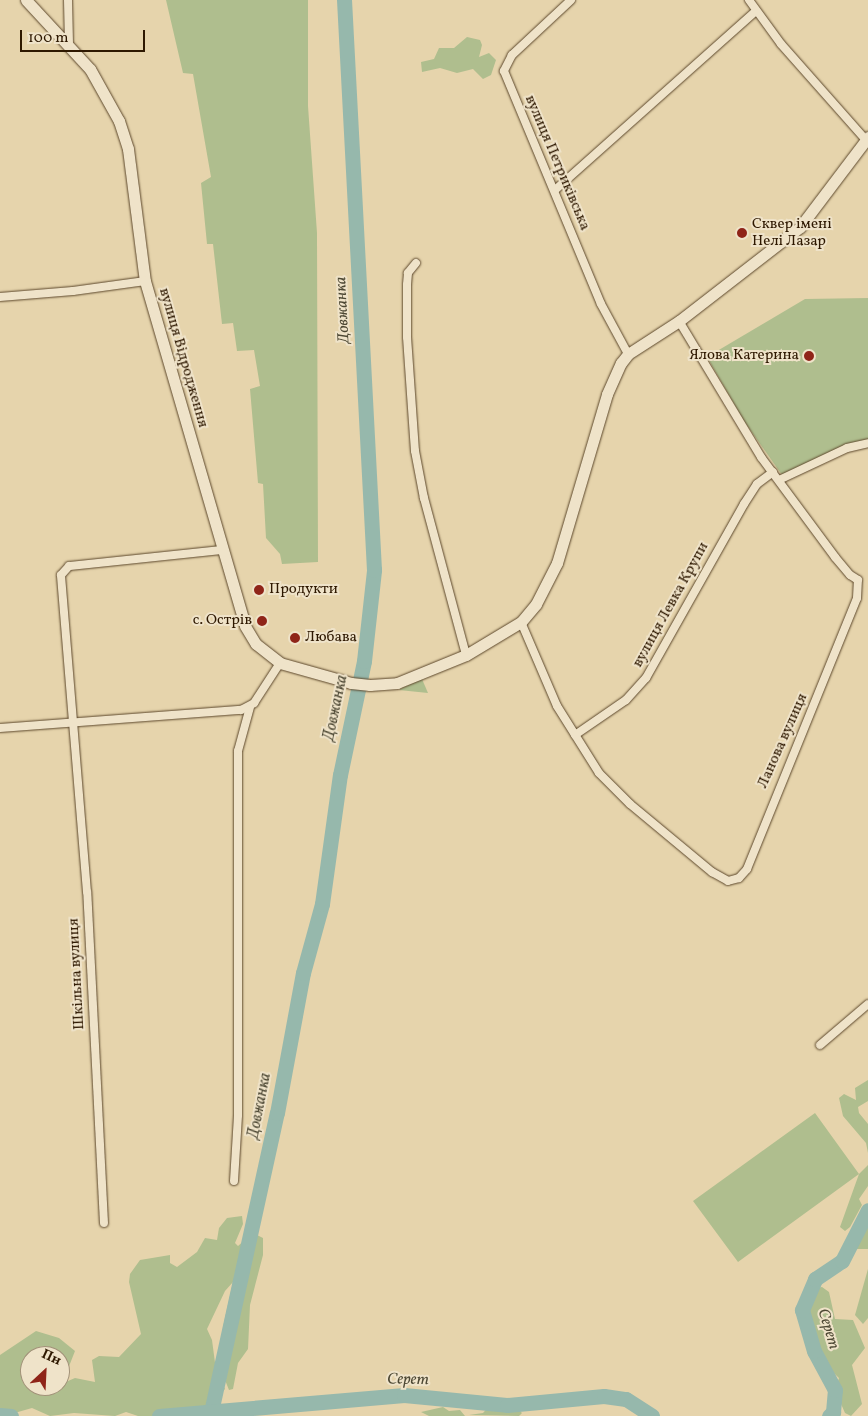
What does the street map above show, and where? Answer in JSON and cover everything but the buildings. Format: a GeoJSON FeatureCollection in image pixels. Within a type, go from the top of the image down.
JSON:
{"type":"FeatureCollection","features":[{"type":"Feature","properties":{"kind":"street","name":"вулиця Відродження"},"geometry":{"type":"LineString","coordinates":[[26,0],[69,45],[107,94],[122,131],[129,159],[145,281],[222,550],[245,626],[256,644],[280,663],[351,683],[370,686],[397,683],[466,655],[486,645],[520,622],[536,604],[558,563],[607,394],[614,376],[628,354]]}},
{"type":"Feature","properties":{"kind":"street"},"geometry":{"type":"LineString","coordinates":[[68,0],[69,45]]}},
{"type":"Feature","properties":{"kind":"street","name":"вулиця Петриківська"},"geometry":{"type":"LineString","coordinates":[[571,0],[512,55],[504,71],[601,304],[628,354]]}},
{"type":"Feature","properties":{"kind":"street"},"geometry":{"type":"LineString","coordinates":[[628,354],[680,321],[800,227],[867,138],[756,11],[749,0]]}},
{"type":"Feature","properties":{"kind":"street"},"geometry":{"type":"LineString","coordinates":[[555,190],[756,11]]}},
{"type":"Feature","properties":{"kind":"street"},"geometry":{"type":"LineString","coordinates":[[416,263],[408,273],[407,293],[415,450],[424,498],[466,655]]}},
{"type":"Feature","properties":{"kind":"street"},"geometry":{"type":"LineString","coordinates":[[0,297],[73,292],[145,281]]}},
{"type":"Feature","properties":{"kind":"street","name":"Ланова вулиця"},"geometry":{"type":"LineString","coordinates":[[520,622],[557,706],[599,774],[630,804],[712,872],[728,881],[739,878],[747,869],[857,598],[858,580],[850,575],[835,557],[773,472],[680,321]]}},
{"type":"Feature","properties":{"kind":"street"},"geometry":{"type":"LineString","coordinates":[[779,480],[847,448],[868,443]]}},
{"type":"Feature","properties":{"kind":"street","name":"вулиця Левка Крупи"},"geometry":{"type":"LineString","coordinates":[[575,735],[626,700],[646,678],[744,504],[757,484],[773,472]]}},
{"type":"Feature","properties":{"kind":"street","name":"Шкільна вулиця"},"geometry":{"type":"LineString","coordinates":[[104,1224],[86,892],[61,583],[64,569],[92,562],[222,550]]}},
{"type":"Feature","properties":{"kind":"street"},"geometry":{"type":"LineString","coordinates":[[234,1181],[238,1115],[238,751],[250,707],[280,663]]}},
{"type":"Feature","properties":{"kind":"street"},"geometry":{"type":"LineString","coordinates":[[0,728],[250,707]]}},
{"type":"Feature","properties":{"kind":"street"},"geometry":{"type":"LineString","coordinates":[[820,1045],[868,1004]]}},
{"type":"Feature","properties":{"kind":"green space"},"geometry":{"type":"Polygon","coordinates":[[[166,0],[308,0],[308,106],[317,233],[318,562],[282,564],[280,554],[266,538],[263,484],[258,483],[250,389],[260,386],[254,350],[237,351],[233,323],[222,324],[213,244],[207,244],[201,183],[211,177],[193,74],[183,73],[166,0]]]}},
{"type":"Feature","properties":{"kind":"green space"},"geometry":{"type":"Polygon","coordinates":[[[467,37],[480,40],[482,45],[479,57],[489,53],[496,60],[491,75],[483,79],[473,69],[457,73],[440,68],[422,72],[421,62],[434,59],[439,48],[454,48],[467,37]]]}},
{"type":"Feature","properties":{"kind":"green space"},"geometry":{"type":"Polygon","coordinates":[[[868,298],[868,440],[782,475],[744,421],[707,357],[805,299],[868,298]]]}},
{"type":"Feature","properties":{"kind":"green space"},"geometry":{"type":"Polygon","coordinates":[[[422,679],[428,693],[399,690],[402,688],[422,679]]]}},
{"type":"Feature","properties":{"kind":"green space"},"geometry":{"type":"Polygon","coordinates":[[[868,1080],[868,1101],[858,1107],[859,1113],[868,1124],[868,1153],[866,1143],[843,1116],[839,1098],[844,1094],[856,1100],[855,1088],[868,1080]]]}},
{"type":"Feature","properties":{"kind":"green space"},"geometry":{"type":"Polygon","coordinates":[[[815,1113],[859,1174],[738,1262],[693,1201],[815,1113]]]}},
{"type":"Feature","properties":{"kind":"green space"},"geometry":{"type":"Polygon","coordinates":[[[868,1165],[868,1186],[859,1199],[862,1205],[850,1227],[845,1231],[840,1227],[859,1174],[868,1165]]]}},
{"type":"Feature","properties":{"kind":"green space"},"geometry":{"type":"Polygon","coordinates":[[[868,1205],[868,1249],[856,1249],[855,1224],[868,1205]]]}},
{"type":"Feature","properties":{"kind":"green space"},"geometry":{"type":"Polygon","coordinates":[[[242,1216],[243,1224],[235,1243],[238,1246],[253,1233],[263,1238],[263,1255],[250,1305],[248,1349],[238,1363],[233,1389],[229,1390],[219,1365],[223,1327],[233,1282],[225,1291],[207,1329],[212,1340],[216,1370],[225,1389],[201,1412],[166,1416],[138,1416],[126,1412],[115,1416],[74,1413],[50,1416],[32,1408],[11,1414],[0,1409],[0,1355],[36,1331],[59,1338],[69,1346],[20,1346],[20,1396],[70,1396],[70,1380],[75,1378],[95,1382],[92,1360],[99,1356],[119,1357],[141,1334],[129,1282],[130,1274],[140,1260],[170,1255],[170,1263],[177,1267],[197,1252],[205,1238],[217,1240],[219,1228],[227,1218],[242,1216]]]}},
{"type":"Feature","properties":{"kind":"green space"},"geometry":{"type":"Polygon","coordinates":[[[868,1269],[868,1318],[863,1324],[855,1315],[868,1269]]]}},
{"type":"Feature","properties":{"kind":"green space"},"geometry":{"type":"Polygon","coordinates":[[[822,1287],[829,1292],[835,1319],[853,1320],[865,1348],[852,1365],[862,1404],[851,1416],[845,1413],[835,1390],[839,1378],[818,1358],[805,1329],[806,1308],[816,1288],[822,1287]]]}},
{"type":"Feature","properties":{"kind":"green space"},"geometry":{"type":"Polygon","coordinates":[[[70,1347],[75,1351],[70,1364],[70,1347]]]}},
{"type":"Feature","properties":{"kind":"green space"},"geometry":{"type":"Polygon","coordinates":[[[498,1403],[513,1405],[522,1413],[519,1416],[469,1415],[483,1413],[490,1405],[498,1403]]]}},
{"type":"Feature","properties":{"kind":"green space"},"geometry":{"type":"Polygon","coordinates":[[[443,1407],[449,1411],[460,1410],[465,1416],[429,1416],[421,1412],[443,1407]]]}},
{"type":"Feature","properties":{"kind":"waterway","name":"Довжанка"},"geometry":{"type":"LineString","coordinates":[[211,1412],[277,1113],[303,973],[322,904],[340,775],[364,661],[374,570],[344,0]]}},
{"type":"Feature","properties":{"kind":"waterway","name":"Серет"},"geometry":{"type":"LineString","coordinates":[[829,1416],[833,1412],[835,1390],[814,1351],[802,1310],[815,1279],[842,1261],[868,1210]]}},
{"type":"Feature","properties":{"kind":"waterway","name":"Серет"},"geometry":{"type":"LineString","coordinates":[[159,1416],[404,1395],[507,1405],[604,1396],[626,1399],[652,1416]]}},
{"type":"Feature","properties":{"kind":"waterway","name":"Серет"},"geometry":{"type":"LineString","coordinates":[[0,1415],[11,1416]]}},
{"type":"Feature","properties":{"kind":"place","name":"Сквер імені Нелі Лазар"},"geometry":{"type":"Point","coordinates":[742,233]}},
{"type":"Feature","properties":{"kind":"place","name":"Ялова Катерина"},"geometry":{"type":"Point","coordinates":[809,356]}},
{"type":"Feature","properties":{"kind":"place","name":"Продукти"},"geometry":{"type":"Point","coordinates":[259,590]}},
{"type":"Feature","properties":{"kind":"place","name":"с. Острів"},"geometry":{"type":"Point","coordinates":[262,621]}},
{"type":"Feature","properties":{"kind":"place","name":"Любава"},"geometry":{"type":"Point","coordinates":[295,638]}}]}
